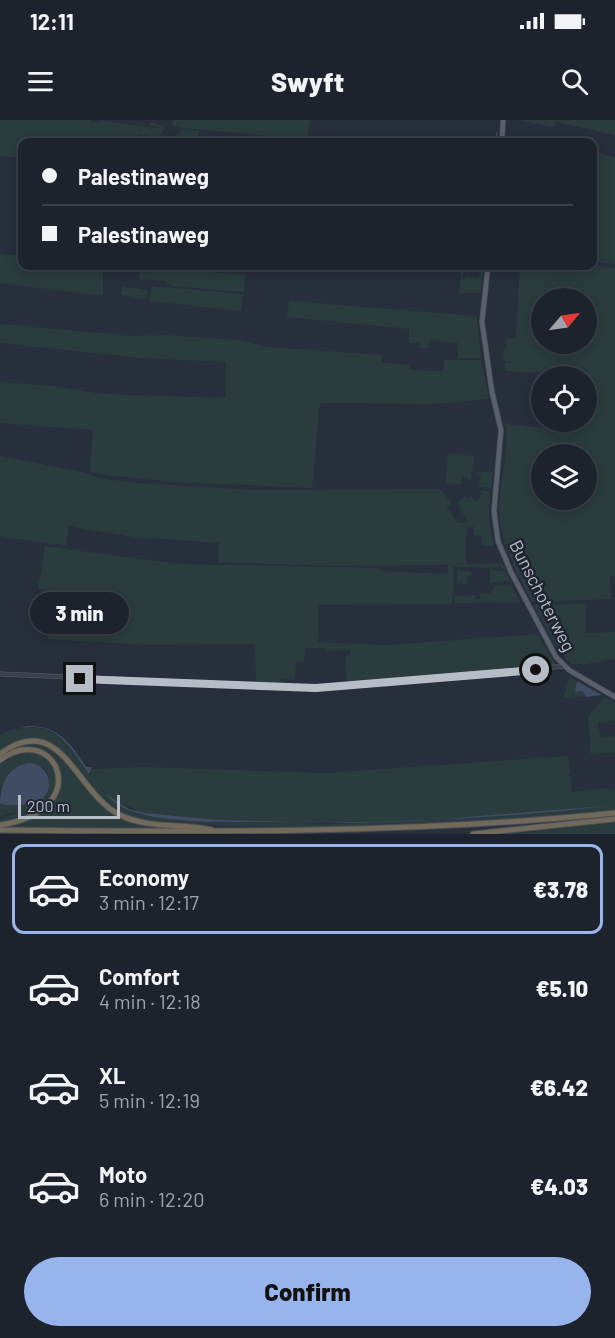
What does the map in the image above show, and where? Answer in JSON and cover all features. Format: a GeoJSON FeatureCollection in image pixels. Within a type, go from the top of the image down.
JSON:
{"type":"FeatureCollection","features":[{"type":"Feature","properties":{"kind":"highway"},"geometry":{"type":"LineString","coordinates":[[0,754],[21,743],[45,743],[64,754],[91,792],[120,815],[144,822],[222,832]]}},
{"type":"Feature","properties":{"kind":"highway"},"geometry":{"type":"LineString","coordinates":[[0,760],[22,750],[40,752],[55,765],[59,783],[56,796],[44,809],[24,820],[0,825]]}},
{"type":"Feature","properties":{"kind":"highway"},"geometry":{"type":"LineString","coordinates":[[0,830],[222,832],[430,830],[615,813]]}},
{"type":"Feature","properties":{"kind":"highway"},"geometry":{"type":"LineString","coordinates":[[473,834],[615,819]]}},
{"type":"Feature","properties":{"kind":"main road"},"geometry":{"type":"LineString","coordinates":[[502,138],[503,120]]}},
{"type":"Feature","properties":{"kind":"main road","name":"Bunschoterweg"},"geometry":{"type":"LineString","coordinates":[[488,270],[482,322],[502,437],[494,501],[496,532],[503,554],[552,651],[564,666],[615,698]]}},
{"type":"Feature","properties":{"kind":"street"},"geometry":{"type":"LineString","coordinates":[[0,674],[316,688],[564,666]]}},
{"type":"Feature","properties":{"kind":"shaded area"},"geometry":{"type":"Polygon","coordinates":[[[0,120],[92,120],[93,131],[93,120],[97,123],[102,121],[164,129],[150,125],[151,122],[165,128],[157,138],[138,134],[138,138],[116,135],[116,138],[18,138],[18,158],[0,156],[0,120]]]}},
{"type":"Feature","properties":{"kind":"shaded area"},"geometry":{"type":"Polygon","coordinates":[[[173,120],[310,120],[307,138],[172,126],[173,120]]]}},
{"type":"Feature","properties":{"kind":"shaded area"},"geometry":{"type":"Polygon","coordinates":[[[518,120],[615,120],[615,135],[556,122],[554,127],[518,120]]]}},
{"type":"Feature","properties":{"kind":"shaded area"},"geometry":{"type":"Polygon","coordinates":[[[182,129],[199,131],[198,138],[174,138],[182,129]]]}},
{"type":"Feature","properties":{"kind":"shaded area"},"geometry":{"type":"Polygon","coordinates":[[[597,153],[615,157],[615,264],[597,262],[597,153]]]}},
{"type":"Feature","properties":{"kind":"shaded area"},"geometry":{"type":"Polygon","coordinates":[[[0,254],[18,256],[18,270],[103,270],[103,296],[0,283],[0,254]]]}},
{"type":"Feature","properties":{"kind":"shaded area"},"geometry":{"type":"Polygon","coordinates":[[[597,266],[615,268],[615,576],[610,577],[611,596],[615,599],[532,602],[514,566],[499,515],[507,442],[505,422],[511,425],[531,427],[531,432],[597,432],[597,366],[531,366],[531,373],[505,371],[505,363],[511,361],[504,361],[503,350],[506,347],[506,339],[516,338],[520,270],[597,270],[597,266]]]}},
{"type":"Feature","properties":{"kind":"shaded area"},"geometry":{"type":"Polygon","coordinates":[[[140,270],[184,270],[245,275],[244,292],[171,286],[165,281],[139,279],[140,270]]]}},
{"type":"Feature","properties":{"kind":"shaded area"},"geometry":{"type":"Polygon","coordinates":[[[462,270],[465,270],[462,277],[479,278],[480,271],[484,270],[480,293],[459,293],[462,270]]]}},
{"type":"Feature","properties":{"kind":"shaded area"},"geometry":{"type":"Polygon","coordinates":[[[122,286],[147,290],[146,299],[121,295],[122,286]]]}},
{"type":"Feature","properties":{"kind":"shaded area"},"geometry":{"type":"Polygon","coordinates":[[[152,286],[243,294],[241,311],[149,301],[152,286]]]}},
{"type":"Feature","properties":{"kind":"shaded area"},"geometry":{"type":"Polygon","coordinates":[[[289,301],[477,316],[481,358],[458,358],[458,343],[429,340],[428,348],[420,348],[419,343],[409,343],[409,329],[287,317],[289,301]]]}},
{"type":"Feature","properties":{"kind":"shaded area"},"geometry":{"type":"Polygon","coordinates":[[[0,324],[132,336],[165,335],[237,340],[268,347],[382,355],[382,362],[409,365],[409,370],[443,371],[444,360],[481,360],[489,399],[432,404],[320,403],[312,488],[171,482],[99,474],[90,471],[93,430],[0,423],[0,382],[53,386],[103,394],[226,398],[226,362],[140,358],[0,343],[0,324]]]}},
{"type":"Feature","properties":{"kind":"shaded area"},"geometry":{"type":"Polygon","coordinates":[[[448,453],[474,456],[471,480],[463,476],[462,484],[446,485],[448,453]]]}},
{"type":"Feature","properties":{"kind":"shaded area"},"geometry":{"type":"Polygon","coordinates":[[[0,456],[87,473],[98,478],[138,483],[254,490],[441,489],[452,504],[446,506],[458,523],[468,523],[457,502],[465,496],[477,502],[482,494],[479,490],[490,491],[489,521],[494,546],[482,545],[482,536],[474,535],[474,527],[467,526],[465,546],[467,564],[502,563],[505,568],[453,567],[454,589],[451,604],[319,605],[318,642],[388,645],[537,634],[557,666],[351,684],[347,680],[345,656],[351,655],[350,650],[326,651],[326,648],[305,648],[304,662],[296,661],[295,679],[281,678],[280,685],[256,684],[255,644],[145,645],[48,639],[54,590],[38,589],[45,546],[178,564],[379,568],[380,571],[448,574],[448,565],[334,566],[218,562],[219,543],[133,537],[69,526],[66,546],[0,536],[0,456]]]}},
{"type":"Feature","properties":{"kind":"shaded area"},"geometry":{"type":"Polygon","coordinates":[[[477,472],[493,472],[491,488],[479,487],[481,475],[477,472]]]}},
{"type":"Feature","properties":{"kind":"shaded area"},"geometry":{"type":"Polygon","coordinates":[[[457,570],[472,572],[471,576],[467,576],[466,584],[463,584],[463,580],[457,583],[457,570]]]}},
{"type":"Feature","properties":{"kind":"shaded area"},"geometry":{"type":"Polygon","coordinates":[[[490,570],[505,571],[510,580],[490,583],[490,570]]]}},
{"type":"Feature","properties":{"kind":"shaded area"},"geometry":{"type":"Polygon","coordinates":[[[511,584],[520,602],[454,603],[455,596],[475,595],[475,599],[480,599],[480,594],[490,593],[495,586],[511,584]]]}},
{"type":"Feature","properties":{"kind":"shaded area"},"geometry":{"type":"Polygon","coordinates":[[[585,604],[586,633],[615,632],[615,659],[587,664],[571,664],[556,646],[534,605],[585,604]]]}},
{"type":"Feature","properties":{"kind":"shaded area"},"geometry":{"type":"Polygon","coordinates":[[[570,677],[577,681],[578,692],[583,691],[586,697],[563,698],[570,677]]]}},
{"type":"Feature","properties":{"kind":"shaded area"},"geometry":{"type":"Polygon","coordinates":[[[605,697],[615,703],[615,721],[598,723],[601,738],[615,736],[615,753],[591,754],[588,716],[605,697]]]}},
{"type":"Feature","properties":{"kind":"shaded area"},"geometry":{"type":"Polygon","coordinates":[[[27,727],[45,730],[59,737],[70,747],[92,778],[90,769],[144,767],[326,773],[568,756],[570,773],[567,776],[570,776],[572,792],[608,788],[609,791],[615,790],[615,810],[502,821],[386,827],[268,827],[149,820],[136,818],[111,807],[62,751],[50,742],[37,738],[20,740],[0,750],[0,735],[27,727]],[[92,778],[110,799],[124,808],[157,817],[224,822],[347,823],[219,820],[140,812],[109,797],[92,778]]]}},
{"type":"Feature","properties":{"kind":"shaded area"},"geometry":{"type":"Polygon","coordinates":[[[35,743],[57,754],[104,807],[142,822],[184,828],[4,827],[44,811],[58,793],[60,785],[57,768],[46,754],[23,746],[0,757],[18,745],[35,743]]]}},
{"type":"Feature","properties":{"kind":"shaded area"},"geometry":{"type":"Polygon","coordinates":[[[31,752],[44,758],[53,769],[56,781],[55,791],[41,806],[31,812],[0,823],[0,818],[25,810],[0,816],[0,805],[37,801],[48,790],[48,775],[43,767],[16,767],[0,789],[0,764],[20,753],[31,752]]]}},
{"type":"Feature","properties":{"kind":"shaded area"},"geometry":{"type":"Polygon","coordinates":[[[615,823],[615,834],[507,834],[615,823]]]}},
{"type":"Feature","properties":{"kind":"water"},"geometry":{"type":"Polygon","coordinates":[[[577,681],[602,695],[586,697],[583,691],[575,692],[577,681]]]}},
{"type":"Feature","properties":{"kind":"water"},"geometry":{"type":"Polygon","coordinates":[[[27,726],[38,726],[55,732],[62,737],[75,750],[86,767],[92,767],[89,774],[62,739],[46,729],[26,727],[0,735],[27,726]]]}},
{"type":"Feature","properties":{"kind":"water"},"geometry":{"type":"Polygon","coordinates":[[[28,763],[41,767],[45,772],[49,784],[45,796],[31,804],[0,804],[1,791],[6,778],[15,769],[28,763]]]}},
{"type":"Feature","properties":{"kind":"water"},"geometry":{"type":"Polygon","coordinates":[[[107,795],[129,809],[146,813],[219,820],[322,822],[219,822],[166,819],[134,812],[114,802],[107,795]]]}},
{"type":"Feature","properties":{"kind":"water"},"geometry":{"type":"Polygon","coordinates":[[[615,805],[529,814],[430,820],[615,805]]]}},
{"type":"Feature","properties":{"kind":"water"},"geometry":{"type":"Polygon","coordinates":[[[430,820],[350,823],[322,822],[357,822],[430,820]]]}},
{"type":"Feature","properties":{"kind":"waterway"},"geometry":{"type":"LineString","coordinates":[[496,138],[497,133]]}},
{"type":"Feature","properties":{"kind":"route"},"geometry":{"type":"LineString","coordinates":[[80,679],[335,688],[536,670]]}}]}
